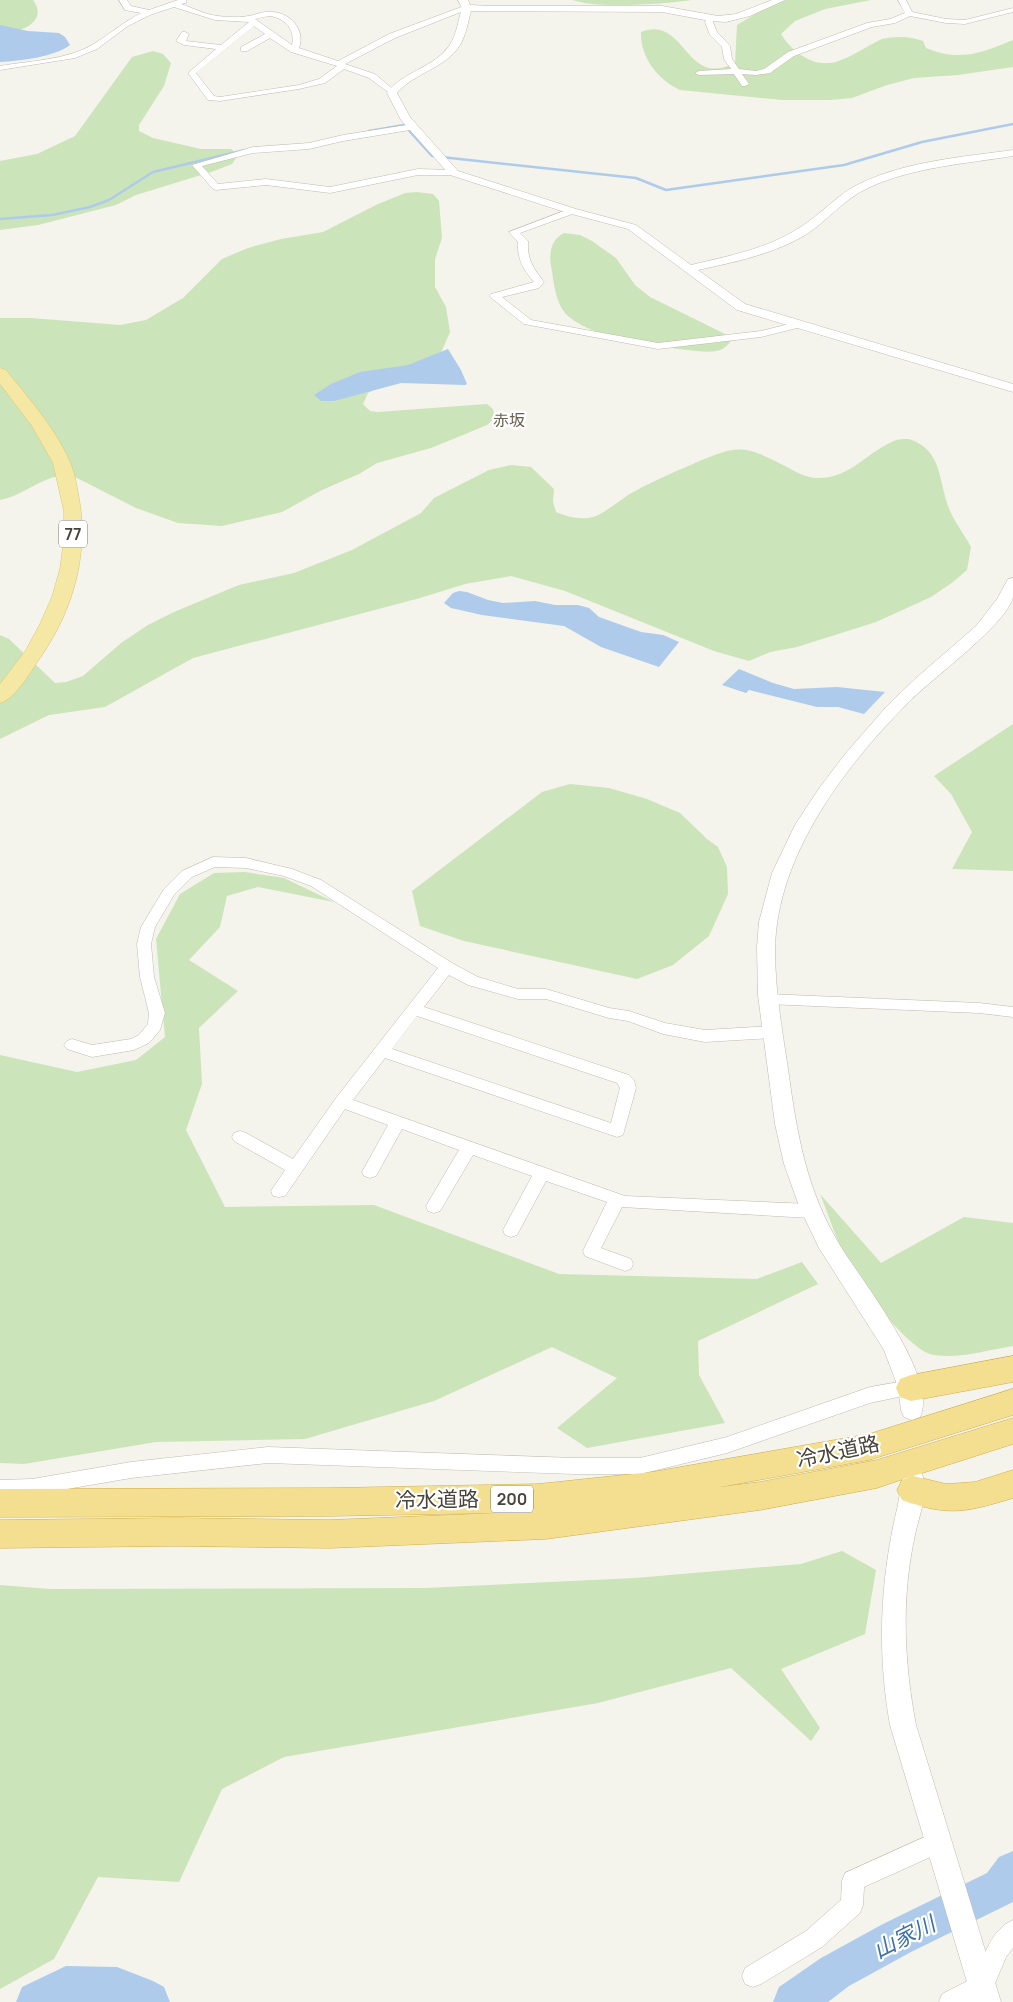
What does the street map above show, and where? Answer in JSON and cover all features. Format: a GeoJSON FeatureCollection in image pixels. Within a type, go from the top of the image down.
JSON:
{"type":"FeatureCollection","features":[{"type":"Feature","properties":{"kind":"highway"},"geometry":{"type":"LineString","coordinates":[[912,1399],[1013,1369]]}},
{"type":"Feature","properties":{"kind":"highway","name":"冷水道路"},"geometry":{"type":"LineString","coordinates":[[0,1503],[331,1502],[538,1498],[652,1486],[869,1448],[1013,1402]]}},
{"type":"Feature","properties":{"kind":"highway","name":"冷水道路"},"geometry":{"type":"LineString","coordinates":[[0,1534],[175,1532],[330,1534],[546,1525],[751,1497],[877,1474],[1013,1431]]}},
{"type":"Feature","properties":{"kind":"highway"},"geometry":{"type":"LineString","coordinates":[[913,1484],[946,1498],[975,1496],[1013,1484]]}},
{"type":"Feature","properties":{"kind":"main road","name":"77"},"geometry":{"type":"LineString","coordinates":[[0,373],[39,424],[60,458],[72,500],[74,548],[66,586],[51,624],[41,643],[0,697]]}},
{"type":"Feature","properties":{"kind":"street"},"geometry":{"type":"LineString","coordinates":[[123,0],[128,8],[148,12]]}},
{"type":"Feature","properties":{"kind":"street"},"geometry":{"type":"LineString","coordinates":[[0,68],[72,56],[94,47],[124,24],[148,12],[185,0]]}},
{"type":"Feature","properties":{"kind":"street"},"geometry":{"type":"LineString","coordinates":[[294,50],[298,41],[298,32],[292,24],[279,14],[266,14],[251,21],[194,70],[192,74],[211,98],[215,99],[314,83],[328,78],[341,65],[392,36],[465,4],[504,10],[621,7],[665,9],[726,19],[780,0]]}},
{"type":"Feature","properties":{"kind":"street"},"geometry":{"type":"LineString","coordinates":[[902,0],[909,14]]}},
{"type":"Feature","properties":{"kind":"street"},"geometry":{"type":"LineString","coordinates":[[173,4],[215,18],[251,21],[294,50],[372,76],[392,93],[398,106],[413,127],[454,173]]}},
{"type":"Feature","properties":{"kind":"street"},"geometry":{"type":"LineString","coordinates":[[392,93],[400,84],[455,46],[465,4]]}},
{"type":"Feature","properties":{"kind":"street"},"geometry":{"type":"LineString","coordinates":[[699,73],[763,72],[791,54],[909,14],[946,21],[965,22],[1013,10]]}},
{"type":"Feature","properties":{"kind":"street"},"geometry":{"type":"LineString","coordinates":[[711,18],[709,22],[713,32],[726,46],[728,59],[745,84]]}},
{"type":"Feature","properties":{"kind":"street"},"geometry":{"type":"LineString","coordinates":[[185,34],[180,41],[184,43],[222,47]]}},
{"type":"Feature","properties":{"kind":"street"},"geometry":{"type":"LineString","coordinates":[[244,49],[271,34]]}},
{"type":"Feature","properties":{"kind":"street"},"geometry":{"type":"LineString","coordinates":[[413,127],[343,138],[309,146],[253,150],[196,165],[216,187],[274,182],[330,190],[418,172],[454,173],[572,211],[632,227],[741,307],[1013,388]]}},
{"type":"Feature","properties":{"kind":"street"},"geometry":{"type":"LineString","coordinates":[[687,269],[735,258],[775,245],[802,231],[852,192],[887,177],[936,165],[1013,153]]}},
{"type":"Feature","properties":{"kind":"street"},"geometry":{"type":"LineString","coordinates":[[572,211],[514,232],[523,241],[522,251],[526,267],[539,282],[536,286],[494,296],[528,322],[658,346],[761,334],[797,325]]}},
{"type":"Feature","properties":{"kind":"street"},"geometry":{"type":"LineString","coordinates":[[0,1488],[32,1486],[131,1470],[268,1455],[574,1466],[640,1466],[727,1445],[870,1395],[912,1399],[886,1330],[833,1252],[810,1210],[797,1175],[788,1136],[767,998],[765,946],[772,903],[789,841],[804,826],[826,790],[872,733],[908,694],[993,618],[1008,596],[1013,582]]}},
{"type":"Feature","properties":{"kind":"street"},"geometry":{"type":"LineString","coordinates":[[72,1045],[92,1052],[134,1044],[144,1039],[155,1026],[158,1014],[147,977],[144,944],[148,927],[169,892],[187,874],[213,862],[246,863],[271,868],[287,872],[316,884],[447,967],[473,981],[518,994],[546,994],[609,1013],[629,1016],[663,1028],[705,1036],[772,1032]]}},
{"type":"Feature","properties":{"kind":"street"},"geometry":{"type":"LineString","coordinates":[[279,1191],[342,1102],[447,967]]}},
{"type":"Feature","properties":{"kind":"street"},"geometry":{"type":"LineString","coordinates":[[767,998],[979,1008],[1013,1012]]}},
{"type":"Feature","properties":{"kind":"street"},"geometry":{"type":"LineString","coordinates":[[382,1050],[617,1131],[628,1088],[628,1084],[623,1079],[414,1009]]}},
{"type":"Feature","properties":{"kind":"street"},"geometry":{"type":"LineString","coordinates":[[342,1102],[624,1202],[810,1210]]}},
{"type":"Feature","properties":{"kind":"street"},"geometry":{"type":"LineString","coordinates":[[370,1172],[398,1122]]}},
{"type":"Feature","properties":{"kind":"street"},"geometry":{"type":"LineString","coordinates":[[240,1137],[295,1168]]}},
{"type":"Feature","properties":{"kind":"street"},"geometry":{"type":"LineString","coordinates":[[434,1206],[469,1147]]}},
{"type":"Feature","properties":{"kind":"street"},"geometry":{"type":"LineString","coordinates":[[511,1230],[542,1173]]}},
{"type":"Feature","properties":{"kind":"street"},"geometry":{"type":"LineString","coordinates":[[617,1200],[591,1251],[625,1264]]}},
{"type":"Feature","properties":{"kind":"street"},"geometry":{"type":"LineString","coordinates":[[913,1484],[898,1562],[892,1632],[896,1689],[903,1725],[985,1994]]}},
{"type":"Feature","properties":{"kind":"street"},"geometry":{"type":"LineString","coordinates":[[753,1976],[814,1939],[852,1905],[853,1881],[938,1842]]}},
{"type":"Feature","properties":{"kind":"street"},"geometry":{"type":"LineString","coordinates":[[985,1994],[998,1949],[1013,1931]]}},
{"type":"Feature","properties":{"kind":"street"},"geometry":{"type":"LineString","coordinates":[[950,2002],[985,1994]]}},
{"type":"Feature","properties":{"kind":"green space"},"geometry":{"type":"Polygon","coordinates":[[[0,0],[33,0],[37,8],[35,21],[15,32],[0,35],[0,0]]]}},
{"type":"Feature","properties":{"kind":"green space"},"geometry":{"type":"Polygon","coordinates":[[[573,0],[691,0],[613,5],[583,3],[573,0]]]}},
{"type":"Feature","properties":{"kind":"green space"},"geometry":{"type":"Polygon","coordinates":[[[786,0],[871,0],[825,9],[795,21],[781,34],[791,47],[811,61],[819,63],[836,62],[882,39],[892,37],[918,39],[923,41],[926,48],[960,55],[991,49],[1013,40],[1013,67],[958,75],[914,78],[887,85],[852,98],[782,100],[680,90],[664,80],[647,59],[641,41],[641,32],[656,29],[668,33],[695,60],[705,67],[718,68],[735,63],[737,25],[760,11],[786,0]]]}},
{"type":"Feature","properties":{"kind":"green space"},"geometry":{"type":"Polygon","coordinates":[[[153,51],[163,54],[171,63],[164,86],[139,125],[139,131],[153,138],[201,149],[231,149],[238,155],[232,164],[136,195],[116,205],[38,225],[0,230],[0,161],[37,154],[75,136],[132,57],[153,51]]]}},
{"type":"Feature","properties":{"kind":"green space"},"geometry":{"type":"Polygon","coordinates":[[[405,193],[433,194],[439,201],[442,238],[435,259],[435,287],[446,307],[450,332],[440,355],[368,393],[363,404],[370,411],[378,412],[487,404],[493,409],[495,418],[487,425],[431,448],[377,463],[359,474],[322,490],[282,512],[222,526],[178,523],[136,508],[71,475],[43,481],[18,494],[0,500],[0,318],[31,318],[120,325],[146,320],[183,298],[222,259],[248,248],[281,239],[323,232],[376,205],[405,193]]]}},
{"type":"Feature","properties":{"kind":"green space"},"geometry":{"type":"Polygon","coordinates":[[[564,233],[580,235],[592,241],[616,258],[635,285],[650,297],[725,334],[731,341],[721,350],[693,351],[639,342],[608,335],[582,326],[564,311],[556,292],[550,256],[556,239],[564,233]]]}},
{"type":"Feature","properties":{"kind":"green space"},"geometry":{"type":"Polygon","coordinates":[[[909,439],[928,450],[937,466],[950,511],[971,547],[967,570],[931,597],[876,622],[797,647],[770,652],[749,661],[714,651],[565,591],[511,576],[465,584],[420,598],[193,658],[105,707],[49,715],[0,739],[0,635],[9,639],[55,683],[66,682],[83,676],[121,643],[148,625],[239,585],[294,573],[352,550],[421,513],[434,498],[489,470],[511,465],[531,467],[554,489],[553,502],[556,512],[574,518],[588,518],[601,514],[628,495],[660,478],[730,450],[749,451],[759,454],[800,474],[817,478],[829,477],[849,470],[884,446],[896,440],[909,439]]]}},
{"type":"Feature","properties":{"kind":"green space"},"geometry":{"type":"Polygon","coordinates":[[[1013,724],[1013,871],[952,869],[972,832],[951,794],[934,776],[1013,724]]]}},
{"type":"Feature","properties":{"kind":"green space"},"geometry":{"type":"Polygon","coordinates":[[[570,784],[609,788],[647,799],[680,813],[718,847],[727,867],[728,894],[709,936],[673,965],[637,979],[464,941],[420,926],[412,891],[542,792],[570,784]]]}},
{"type":"Feature","properties":{"kind":"green space"},"geometry":{"type":"Polygon","coordinates":[[[245,872],[284,878],[334,902],[258,887],[227,896],[220,927],[189,960],[238,991],[199,1028],[202,1084],[186,1130],[225,1207],[374,1205],[559,1274],[757,1279],[802,1262],[818,1284],[698,1341],[699,1375],[725,1423],[587,1448],[557,1428],[617,1378],[552,1347],[434,1401],[305,1439],[156,1442],[24,1464],[0,1463],[0,1055],[77,1072],[136,1060],[165,1037],[156,939],[180,894],[214,873],[245,872]]]}},
{"type":"Feature","properties":{"kind":"green space"},"geometry":{"type":"Polygon","coordinates":[[[820,1194],[881,1263],[964,1217],[1013,1223],[1013,1346],[963,1355],[944,1356],[924,1351],[912,1343],[888,1318],[851,1268],[838,1242],[820,1194]]]}},
{"type":"Feature","properties":{"kind":"green space"},"geometry":{"type":"Polygon","coordinates":[[[842,1551],[876,1570],[865,1634],[781,1669],[820,1728],[811,1741],[731,1668],[598,1703],[284,1757],[222,1789],[179,1882],[98,1877],[54,1959],[0,1989],[0,1585],[50,1589],[425,1588],[635,1578],[801,1564],[842,1551]]]}},
{"type":"Feature","properties":{"kind":"water"},"geometry":{"type":"Polygon","coordinates":[[[0,25],[28,31],[59,33],[65,37],[70,45],[55,53],[0,62],[0,25]]]}},
{"type":"Feature","properties":{"kind":"water"},"geometry":{"type":"Polygon","coordinates":[[[448,349],[467,384],[401,383],[334,401],[321,401],[314,395],[331,384],[360,372],[408,365],[448,349]]]}},
{"type":"Feature","properties":{"kind":"water"},"geometry":{"type":"Polygon","coordinates":[[[459,591],[503,603],[535,601],[555,605],[578,605],[589,608],[599,617],[641,632],[663,635],[679,642],[659,667],[601,647],[564,626],[482,615],[451,608],[444,603],[453,593],[459,591]]]}},
{"type":"Feature","properties":{"kind":"water"},"geometry":{"type":"Polygon","coordinates":[[[739,669],[773,683],[794,689],[837,687],[885,692],[864,714],[838,707],[817,707],[749,690],[746,693],[722,685],[739,669]]]}},
{"type":"Feature","properties":{"kind":"waterway"},"geometry":{"type":"LineString","coordinates":[[369,131],[404,125],[432,156],[636,178],[666,190],[844,165],[922,142],[1013,124]]}},
{"type":"Feature","properties":{"kind":"waterway"},"geometry":{"type":"LineString","coordinates":[[0,219],[52,215],[90,207],[109,200],[153,172],[245,150]]}},
{"type":"Feature","properties":{"kind":"waterway","name":"山家川"},"geometry":{"type":"LineString","coordinates":[[794,2002],[835,1972],[897,1938],[1001,1887],[1013,1871]]}},
{"type":"Feature","properties":{"kind":"waterway","name":"山家川"},"geometry":{"type":"LineString","coordinates":[[37,2002],[66,1986],[117,1987],[139,1995],[149,2002]]}},
{"type":"Feature","properties":{"kind":"district","name":"赤坂"},"geometry":{"type":"Point","coordinates":[509,420]}}]}
